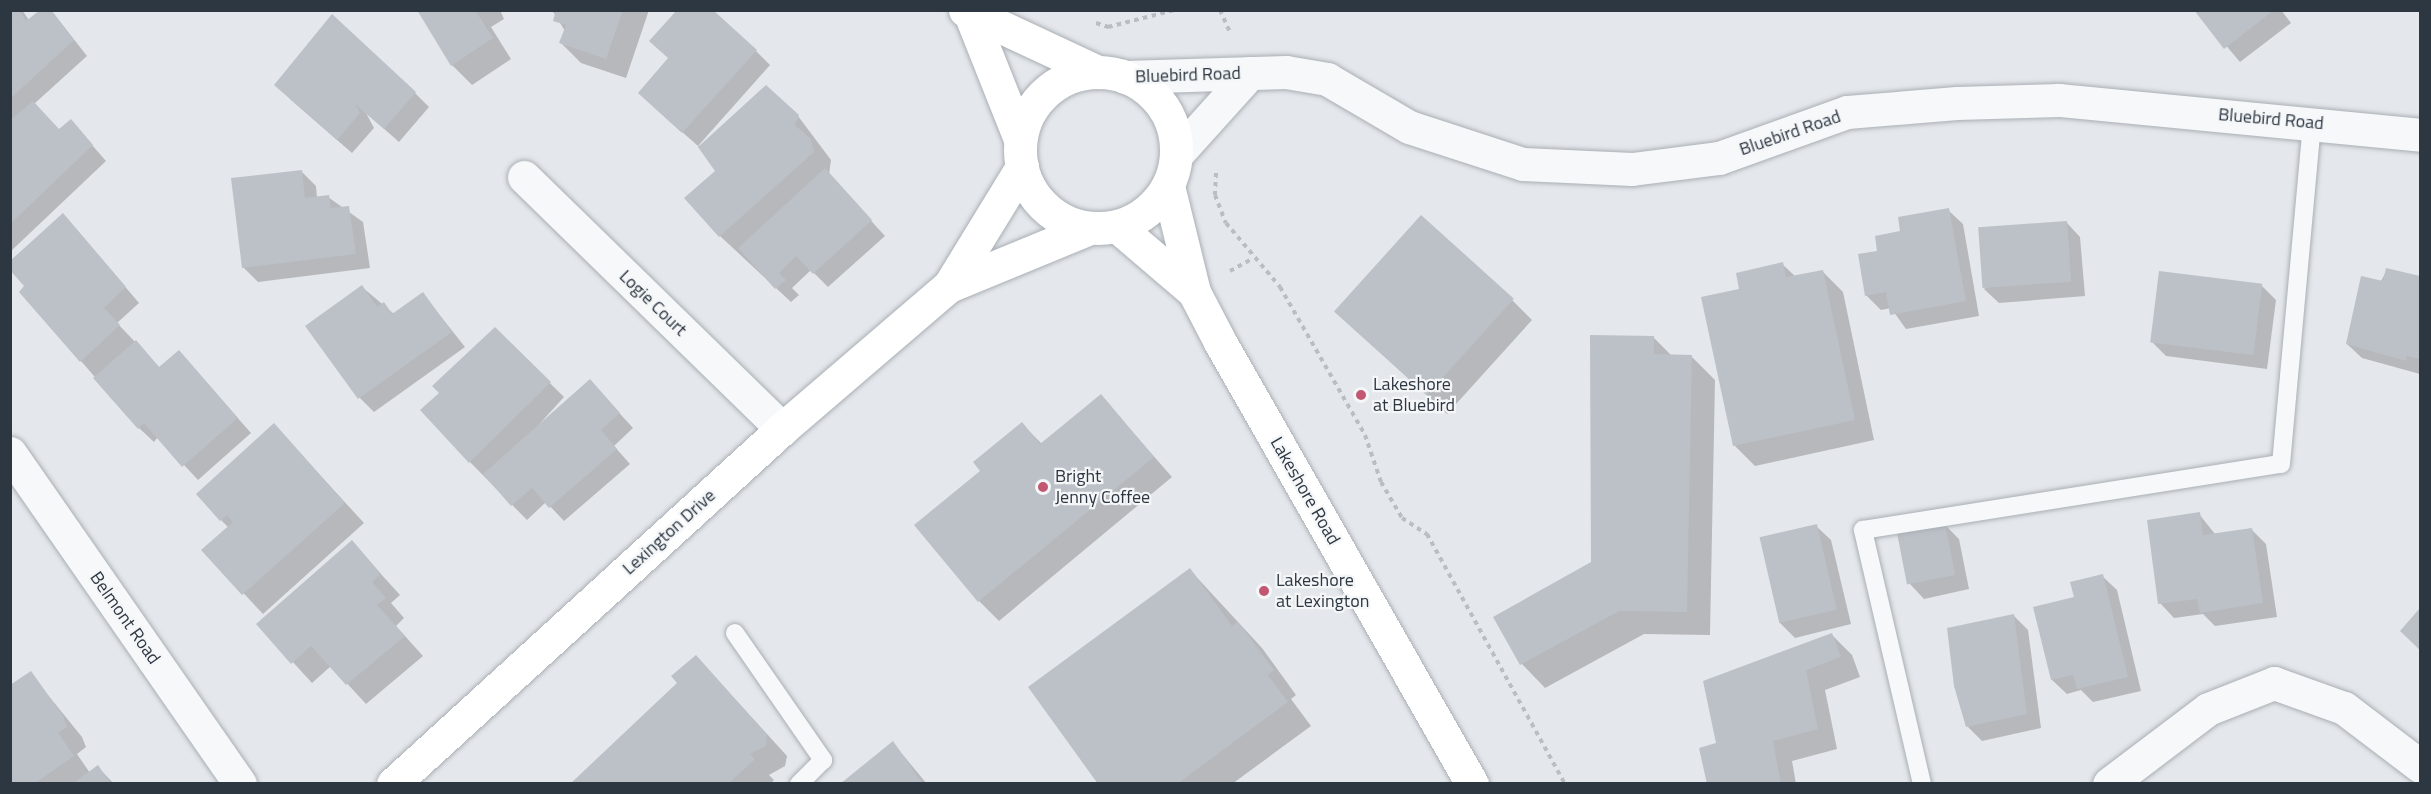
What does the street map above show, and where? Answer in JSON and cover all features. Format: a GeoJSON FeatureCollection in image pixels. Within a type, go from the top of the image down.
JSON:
{"type":"FeatureCollection","features":[{"type":"Feature","properties":{"kind":"main road"},"geometry":{"type":"LineString","coordinates":[[968,13],[1112,74],[1153,94],[1172,122],[1177,154],[1168,186],[1147,212],[1103,228],[1057,218],[1034,196],[1021,153],[968,13]]}},
{"type":"Feature","properties":{"kind":"main road"},"geometry":{"type":"LineString","coordinates":[[1021,153],[1029,113],[1047,92],[1071,77],[1112,74]]}},
{"type":"Feature","properties":{"kind":"main road","name":"Lexington Drive"},"geometry":{"type":"LineString","coordinates":[[949,285],[1021,153]]}},
{"type":"Feature","properties":{"kind":"main road","name":"Lakeshore Road"},"geometry":{"type":"LineString","coordinates":[[1168,186],[1194,292],[1472,783]]}},
{"type":"Feature","properties":{"kind":"main road","name":"Lexington Drive"},"geometry":{"type":"LineString","coordinates":[[393,783],[782,429],[949,285],[1103,228]]}},
{"type":"Feature","properties":{"kind":"main road","name":"Lakeshore Road"},"geometry":{"type":"LineString","coordinates":[[1103,228],[1194,292]]}},
{"type":"Feature","properties":{"kind":"street","name":"Bluebird Road"},"geometry":{"type":"LineString","coordinates":[[1112,74],[1286,72],[1328,79],[1409,127],[1523,164],[1632,169],[1719,158],[1847,112],[1957,103],[2059,100],[2421,135]]}},
{"type":"Feature","properties":{"kind":"street","name":"Bluebird Road"},"geometry":{"type":"LineString","coordinates":[[1177,154],[1250,73]]}},
{"type":"Feature","properties":{"kind":"street","name":"Logie Court"},"geometry":{"type":"LineString","coordinates":[[524,177],[782,429]]}},
{"type":"Feature","properties":{"kind":"street","name":"Belmont Road"},"geometry":{"type":"LineString","coordinates":[[10,453],[240,783]]}},
{"type":"Feature","properties":{"kind":"street"},"geometry":{"type":"LineString","coordinates":[[2109,783],[2208,709],[2274,683],[2344,708],[2421,766]]}},
{"type":"Feature","properties":{"kind":"lane"},"geometry":{"type":"LineString","coordinates":[[1922,783],[1863,530],[2282,464],[2312,123]]}},
{"type":"Feature","properties":{"kind":"lane"},"geometry":{"type":"LineString","coordinates":[[735,633],[823,760],[799,783]]}},
{"type":"Feature","properties":{"kind":"path"},"geometry":{"type":"LineString","coordinates":[[1088,20],[1108,27],[1174,10]]}},
{"type":"Feature","properties":{"kind":"path"},"geometry":{"type":"LineString","coordinates":[[1217,164],[1215,195],[1227,223],[1280,287],[1365,435],[1381,482],[1402,518],[1427,534],[1565,783]]}},
{"type":"Feature","properties":{"kind":"building"},"geometry":{"type":"Polygon","coordinates":[[[10,10],[19,10],[26,21],[40,10],[51,10],[74,40],[10,99],[10,10]]]}},
{"type":"Feature","properties":{"kind":"building"},"geometry":{"type":"Polygon","coordinates":[[[417,10],[475,10],[493,38],[451,66],[417,10]]]}},
{"type":"Feature","properties":{"kind":"building"},"geometry":{"type":"Polygon","coordinates":[[[556,10],[623,10],[606,59],[559,43],[566,25],[553,21],[556,10]]]}},
{"type":"Feature","properties":{"kind":"building"},"geometry":{"type":"Polygon","coordinates":[[[677,10],[713,10],[757,50],[682,133],[638,93],[668,58],[649,41],[677,10]]]}},
{"type":"Feature","properties":{"kind":"building"},"geometry":{"type":"Polygon","coordinates":[[[2194,10],[2274,10],[2224,49],[2194,10]]]}},
{"type":"Feature","properties":{"kind":"building"},"geometry":{"type":"Polygon","coordinates":[[[332,14],[416,92],[384,129],[355,104],[360,113],[337,140],[274,85],[332,14]]]}},
{"type":"Feature","properties":{"kind":"building"},"geometry":{"type":"Polygon","coordinates":[[[766,85],[799,115],[795,125],[811,139],[814,152],[719,237],[684,198],[715,171],[698,147],[766,85]]]}},
{"type":"Feature","properties":{"kind":"building"},"geometry":{"type":"Polygon","coordinates":[[[33,101],[59,129],[71,119],[93,145],[10,224],[10,120],[33,101]]]}},
{"type":"Feature","properties":{"kind":"building"},"geometry":{"type":"Polygon","coordinates":[[[825,168],[872,220],[813,274],[796,256],[779,273],[786,280],[775,289],[738,248],[825,168]]]}},
{"type":"Feature","properties":{"kind":"building"},"geometry":{"type":"Polygon","coordinates":[[[302,170],[305,198],[329,195],[331,208],[349,206],[356,254],[242,268],[231,178],[302,170]]]}},
{"type":"Feature","properties":{"kind":"building"},"geometry":{"type":"Polygon","coordinates":[[[1949,208],[1966,301],[1890,315],[1886,292],[1865,296],[1858,254],[1877,251],[1875,236],[1900,231],[1898,217],[1949,208]]]}},
{"type":"Feature","properties":{"kind":"building"},"geometry":{"type":"Polygon","coordinates":[[[63,213],[126,287],[104,308],[120,325],[80,362],[19,292],[24,286],[10,270],[10,261],[63,213]]]}},
{"type":"Feature","properties":{"kind":"building"},"geometry":{"type":"Polygon","coordinates":[[[1421,215],[1514,299],[1427,395],[1334,312],[1421,215]]]}},
{"type":"Feature","properties":{"kind":"building"},"geometry":{"type":"Polygon","coordinates":[[[2067,221],[2071,282],[1982,288],[1978,227],[2067,221]]]}},
{"type":"Feature","properties":{"kind":"building"},"geometry":{"type":"Polygon","coordinates":[[[1783,262],[1786,277],[1823,270],[1855,420],[1733,446],[1701,297],[1739,289],[1736,273],[1783,262]]]}},
{"type":"Feature","properties":{"kind":"building"},"geometry":{"type":"Polygon","coordinates":[[[2386,268],[2420,276],[2420,359],[2407,356],[2406,361],[2346,344],[2361,276],[2383,281],[2386,268]]]}},
{"type":"Feature","properties":{"kind":"building"},"geometry":{"type":"Polygon","coordinates":[[[2159,271],[2262,284],[2253,355],[2150,342],[2159,271]]]}},
{"type":"Feature","properties":{"kind":"building"},"geometry":{"type":"Polygon","coordinates":[[[362,285],[377,307],[384,302],[392,314],[423,292],[452,332],[358,399],[305,326],[362,285]]]}},
{"type":"Feature","properties":{"kind":"building"},"geometry":{"type":"Polygon","coordinates":[[[495,327],[551,382],[469,463],[420,410],[439,393],[432,386],[495,327]]]}},
{"type":"Feature","properties":{"kind":"building"},"geometry":{"type":"Polygon","coordinates":[[[1590,335],[1654,336],[1654,354],[1692,355],[1687,612],[1619,611],[1520,665],[1493,617],[1591,562],[1590,335]]]}},
{"type":"Feature","properties":{"kind":"building"},"geometry":{"type":"Polygon","coordinates":[[[136,340],[159,367],[179,350],[238,418],[182,467],[144,423],[138,429],[93,378],[136,340]]]}},
{"type":"Feature","properties":{"kind":"building"},"geometry":{"type":"Polygon","coordinates":[[[590,379],[620,413],[601,430],[617,449],[549,508],[532,488],[511,506],[483,474],[590,379]]]}},
{"type":"Feature","properties":{"kind":"building"},"geometry":{"type":"Polygon","coordinates":[[[1101,394],[1154,457],[978,602],[914,525],[980,471],[973,462],[1022,422],[1040,444],[1101,394]]]}},
{"type":"Feature","properties":{"kind":"building"},"geometry":{"type":"Polygon","coordinates":[[[274,423],[345,503],[242,595],[201,550],[233,522],[227,515],[220,521],[196,494],[274,423]]]}},
{"type":"Feature","properties":{"kind":"building"},"geometry":{"type":"Polygon","coordinates":[[[2200,512],[2203,535],[2252,528],[2263,603],[2200,613],[2197,599],[2158,604],[2147,520],[2200,512]]]}},
{"type":"Feature","properties":{"kind":"building"},"geometry":{"type":"Polygon","coordinates":[[[1945,523],[1955,575],[1907,584],[1897,532],[1945,523]]]}},
{"type":"Feature","properties":{"kind":"building"},"geometry":{"type":"Polygon","coordinates":[[[1817,524],[1837,610],[1779,623],[1760,537],[1817,524]]]}},
{"type":"Feature","properties":{"kind":"building"},"geometry":{"type":"Polygon","coordinates":[[[352,540],[381,574],[372,582],[386,598],[377,605],[405,636],[346,685],[311,646],[291,664],[256,624],[352,540]]]}},
{"type":"Feature","properties":{"kind":"building"},"geometry":{"type":"Polygon","coordinates":[[[1190,568],[1232,626],[1238,622],[1274,670],[1268,675],[1288,702],[1177,784],[1098,784],[1028,687],[1190,568]]]}},
{"type":"Feature","properties":{"kind":"building"},"geometry":{"type":"Polygon","coordinates":[[[2103,574],[2128,677],[2077,689],[2073,675],[2051,680],[2033,607],[2074,597],[2070,582],[2103,574]]]}},
{"type":"Feature","properties":{"kind":"building"},"geometry":{"type":"Polygon","coordinates":[[[2420,608],[2420,650],[2400,631],[2420,608]]]}},
{"type":"Feature","properties":{"kind":"building"},"geometry":{"type":"Polygon","coordinates":[[[2014,614],[2027,714],[1966,727],[1954,686],[1947,628],[2014,614]]]}},
{"type":"Feature","properties":{"kind":"building"},"geometry":{"type":"Polygon","coordinates":[[[1832,633],[1841,657],[1806,670],[1818,729],[1773,741],[1781,784],[1707,784],[1699,748],[1716,743],[1703,681],[1832,633]]]}},
{"type":"Feature","properties":{"kind":"building"},"geometry":{"type":"Polygon","coordinates":[[[696,655],[767,735],[766,746],[750,754],[755,759],[728,784],[570,784],[677,683],[671,676],[696,655]]]}},
{"type":"Feature","properties":{"kind":"building"},"geometry":{"type":"Polygon","coordinates":[[[31,671],[63,716],[67,727],[58,733],[74,756],[34,784],[10,784],[10,685],[31,671]]]}},
{"type":"Feature","properties":{"kind":"building"},"geometry":{"type":"Polygon","coordinates":[[[893,741],[923,784],[840,784],[893,741]]]}},
{"type":"Feature","properties":{"kind":"building"},"geometry":{"type":"Polygon","coordinates":[[[98,765],[111,784],[72,784],[98,765]]]}},
{"type":"Feature","properties":{"kind":"place","name":"Lakeshore at Bluebird"},"geometry":{"type":"Point","coordinates":[1361,395]}},
{"type":"Feature","properties":{"kind":"place","name":"Bright Jenny Coffee"},"geometry":{"type":"Point","coordinates":[1043,487]}},
{"type":"Feature","properties":{"kind":"place","name":"Lakeshore at Lexington"},"geometry":{"type":"Point","coordinates":[1264,591]}}]}
